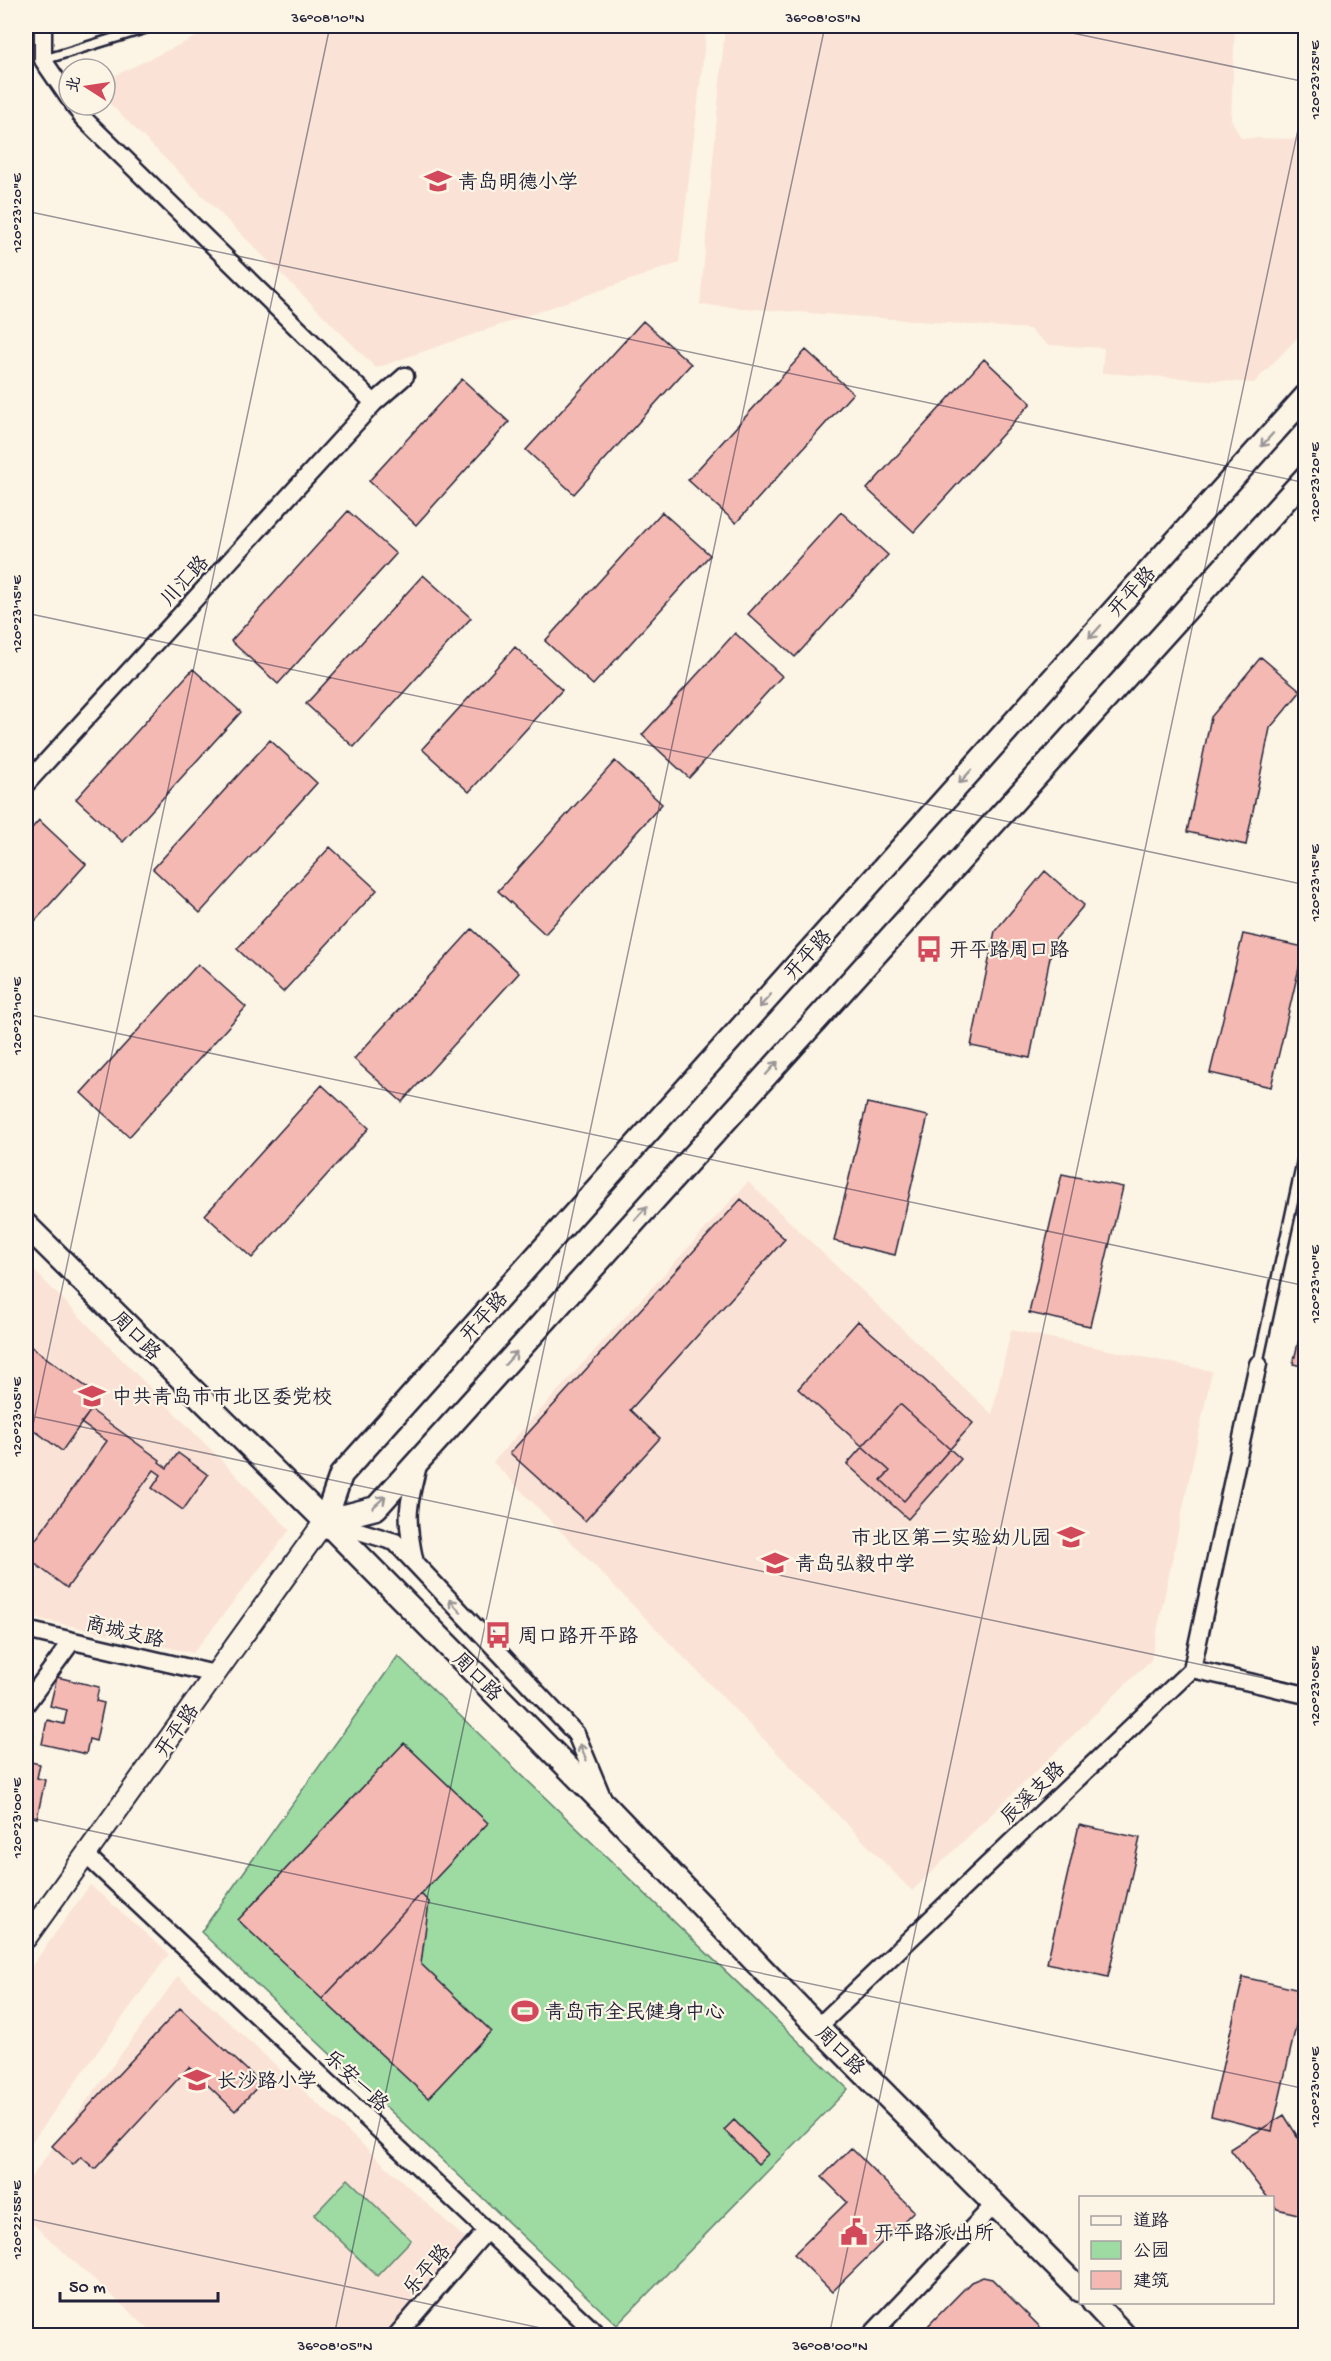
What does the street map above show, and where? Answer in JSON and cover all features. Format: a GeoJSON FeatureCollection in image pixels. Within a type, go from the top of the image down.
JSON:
{"type":"FeatureCollection","features":[{"type":"Feature","properties":{"kind":"main road","name":"开平路"},"geometry":{"type":"LineString","coordinates":[[325,1521],[341,1475],[1305,396]]}},
{"type":"Feature","properties":{"kind":"main road"},"geometry":{"type":"LineString","coordinates":[[325,1521],[376,1508],[1305,477]]}},
{"type":"Feature","properties":{"kind":"main road","name":"周口路"},"geometry":{"type":"LineString","coordinates":[[26,1225],[325,1521],[606,1806],[818,2027],[1079,2289]]}},
{"type":"Feature","properties":{"kind":"main road"},"geometry":{"type":"LineString","coordinates":[[1095,2304],[1125,2336]]}},
{"type":"Feature","properties":{"kind":"street"},"geometry":{"type":"LineString","coordinates":[[43,26],[43,60],[57,80]]}},
{"type":"Feature","properties":{"kind":"street"},"geometry":{"type":"LineString","coordinates":[[82,117],[374,403]]}},
{"type":"Feature","properties":{"kind":"street","name":"川汇路"},"geometry":{"type":"LineString","coordinates":[[26,784],[374,403],[405,376]]}},
{"type":"Feature","properties":{"kind":"street"},"geometry":{"type":"LineString","coordinates":[[1258,1364],[1192,1668],[1305,1695]]}},
{"type":"Feature","properties":{"kind":"street"},"geometry":{"type":"LineString","coordinates":[[415,1564],[407,1530],[408,1502],[420,1459]]}},
{"type":"Feature","properties":{"kind":"street","name":"周口路"},"geometry":{"type":"LineString","coordinates":[[325,1521],[395,1542],[576,1734],[606,1806]]}},
{"type":"Feature","properties":{"kind":"street","name":"开平路"},"geometry":{"type":"LineString","coordinates":[[26,1938],[325,1521]]}},
{"type":"Feature","properties":{"kind":"street","name":"商城支路"},"geometry":{"type":"LineString","coordinates":[[26,1630],[215,1674]]}},
{"type":"Feature","properties":{"kind":"street"},"geometry":{"type":"LineString","coordinates":[[26,1704],[72,1641]]}},
{"type":"Feature","properties":{"kind":"street","name":"辰溪支路"},"geometry":{"type":"LineString","coordinates":[[818,2027],[1192,1668]]}},
{"type":"Feature","properties":{"kind":"street","name":"乐安一路"},"geometry":{"type":"LineString","coordinates":[[87,1856],[599,2336]]}},
{"type":"Feature","properties":{"kind":"street"},"geometry":{"type":"LineString","coordinates":[[870,2336],[995,2204]]}},
{"type":"Feature","properties":{"kind":"street","name":"乐平路"},"geometry":{"type":"LineString","coordinates":[[396,2336],[487,2230]]}},
{"type":"Feature","properties":{"kind":"lane"},"geometry":{"type":"LineString","coordinates":[[43,60],[154,26]]}},
{"type":"Feature","properties":{"kind":"lane"},"geometry":{"type":"LineString","coordinates":[[1258,1364],[1305,1142]]}},
{"type":"Feature","properties":{"kind":"shaded area","name":"青岛明德小学"},"geometry":{"type":"Polygon","coordinates":[[[219,26],[707,26],[679,263],[376,368],[117,111],[117,74],[219,26]]]}},
{"type":"Feature","properties":{"kind":"shaded area"},"geometry":{"type":"Polygon","coordinates":[[[725,26],[1235,26],[1231,119],[1241,138],[1305,139],[1305,330],[1254,383],[1102,373],[1104,348],[1048,345],[1029,329],[700,305],[725,26]]]}},
{"type":"Feature","properties":{"kind":"shaded area","name":"青岛弘毅中学"},"geometry":{"type":"Polygon","coordinates":[[[748,1182],[992,1414],[1011,1330],[1212,1371],[1151,1660],[912,1891],[493,1462],[748,1182]]]}},
{"type":"Feature","properties":{"kind":"shaded area","name":"中共青岛市市北区委党校"},"geometry":{"type":"Polygon","coordinates":[[[26,1262],[290,1530],[193,1653],[26,1616],[26,1262]]]}},
{"type":"Feature","properties":{"kind":"shaded area"},"geometry":{"type":"Polygon","coordinates":[[[90,1885],[169,1954],[26,2150],[26,1974],[90,1885]]]}},
{"type":"Feature","properties":{"kind":"shaded area","name":"长沙路小学"},"geometry":{"type":"Polygon","coordinates":[[[178,1976],[469,2242],[392,2335],[155,2335],[26,2218],[26,2184],[178,1976]]]}},
{"type":"Feature","properties":{"kind":"green space","name":"青岛市全民健身中心"},"geometry":{"type":"Polygon","coordinates":[[[398,1656],[848,2089],[617,2325],[201,1932],[398,1656]]]}},
{"type":"Feature","properties":{"kind":"green space"},"geometry":{"type":"Polygon","coordinates":[[[348,2179],[411,2240],[377,2276],[314,2215],[348,2179]]]}},
{"type":"Feature","properties":{"kind":"building"},"geometry":{"type":"Polygon","coordinates":[[[643,321],[691,364],[574,494],[526,450],[643,321]]]}},
{"type":"Feature","properties":{"kind":"building"},"geometry":{"type":"Polygon","coordinates":[[[806,350],[853,393],[736,523],[688,480],[806,350]]]}},
{"type":"Feature","properties":{"kind":"building"},"geometry":{"type":"Polygon","coordinates":[[[984,359],[1031,403],[914,532],[867,489],[984,359]]]}},
{"type":"Feature","properties":{"kind":"building"},"geometry":{"type":"Polygon","coordinates":[[[462,379],[509,422],[416,525],[369,481],[462,379]]]}},
{"type":"Feature","properties":{"kind":"building"},"geometry":{"type":"Polygon","coordinates":[[[348,511],[396,554],[278,684],[231,641],[348,511]]]}},
{"type":"Feature","properties":{"kind":"building"},"geometry":{"type":"Polygon","coordinates":[[[662,512],[710,555],[593,685],[545,641],[662,512]]]}},
{"type":"Feature","properties":{"kind":"building"},"geometry":{"type":"Polygon","coordinates":[[[841,512],[888,555],[795,657],[748,614],[841,512]]]}},
{"type":"Feature","properties":{"kind":"building"},"geometry":{"type":"Polygon","coordinates":[[[423,575],[471,618],[354,747],[306,704],[423,575]]]}},
{"type":"Feature","properties":{"kind":"building"},"geometry":{"type":"Polygon","coordinates":[[[735,633],[782,676],[689,778],[642,735],[735,633]]]}},
{"type":"Feature","properties":{"kind":"building"},"geometry":{"type":"Polygon","coordinates":[[[515,647],[562,690],[469,792],[422,749],[515,647]]]}},
{"type":"Feature","properties":{"kind":"building"},"geometry":{"type":"Polygon","coordinates":[[[1261,657],[1301,691],[1270,728],[1246,845],[1187,832],[1211,717],[1261,657]]]}},
{"type":"Feature","properties":{"kind":"building"},"geometry":{"type":"Polygon","coordinates":[[[193,669],[241,712],[123,842],[76,799],[193,669]]]}},
{"type":"Feature","properties":{"kind":"building"},"geometry":{"type":"Polygon","coordinates":[[[270,740],[317,783],[200,913],[153,869],[270,740]]]}},
{"type":"Feature","properties":{"kind":"building"},"geometry":{"type":"Polygon","coordinates":[[[615,761],[662,804],[545,934],[498,891],[615,761]]]}},
{"type":"Feature","properties":{"kind":"building"},"geometry":{"type":"Polygon","coordinates":[[[39,820],[86,864],[26,931],[26,835],[39,820]]]}},
{"type":"Feature","properties":{"kind":"building"},"geometry":{"type":"Polygon","coordinates":[[[330,847],[377,890],[283,992],[237,949],[330,847]]]}},
{"type":"Feature","properties":{"kind":"building"},"geometry":{"type":"Polygon","coordinates":[[[1045,871],[1084,905],[1053,942],[1030,1058],[971,1046],[995,931],[1045,871]]]}},
{"type":"Feature","properties":{"kind":"building"},"geometry":{"type":"Polygon","coordinates":[[[472,929],[519,973],[402,1102],[354,1059],[472,929]]]}},
{"type":"Feature","properties":{"kind":"building"},"geometry":{"type":"Polygon","coordinates":[[[1243,934],[1304,947],[1271,1087],[1210,1073],[1243,934]]]}},
{"type":"Feature","properties":{"kind":"building"},"geometry":{"type":"Polygon","coordinates":[[[198,964],[246,1007],[129,1137],[81,1093],[198,964]]]}},
{"type":"Feature","properties":{"kind":"building"},"geometry":{"type":"Polygon","coordinates":[[[322,1085],[369,1128],[252,1258],[205,1215],[322,1085]]]}},
{"type":"Feature","properties":{"kind":"building"},"geometry":{"type":"Polygon","coordinates":[[[867,1103],[928,1116],[895,1255],[834,1241],[867,1103]]]}},
{"type":"Feature","properties":{"kind":"building"},"geometry":{"type":"Polygon","coordinates":[[[1062,1174],[1123,1187],[1090,1326],[1029,1313],[1062,1174]]]}},
{"type":"Feature","properties":{"kind":"building"},"geometry":{"type":"Polygon","coordinates":[[[741,1199],[785,1239],[630,1410],[660,1438],[585,1521],[510,1453],[741,1199]]]}},
{"type":"Feature","properties":{"kind":"building"},"geometry":{"type":"Polygon","coordinates":[[[1306,1310],[1306,1367],[1293,1364],[1306,1310]]]}},
{"type":"Feature","properties":{"kind":"building"},"geometry":{"type":"Polygon","coordinates":[[[858,1321],[973,1423],[904,1501],[881,1480],[890,1471],[798,1389],[858,1321]]]}},
{"type":"Feature","properties":{"kind":"building"},"geometry":{"type":"Polygon","coordinates":[[[26,1343],[100,1397],[62,1451],[26,1424],[26,1343]]]}},
{"type":"Feature","properties":{"kind":"building"},"geometry":{"type":"Polygon","coordinates":[[[900,1404],[961,1459],[908,1519],[847,1464],[900,1404]]]}},
{"type":"Feature","properties":{"kind":"building"},"geometry":{"type":"Polygon","coordinates":[[[91,1410],[160,1460],[159,1462],[167,1468],[178,1453],[208,1475],[183,1510],[152,1488],[161,1475],[154,1470],[67,1588],[26,1557],[26,1553],[107,1441],[81,1423],[91,1410]]]}},
{"type":"Feature","properties":{"kind":"building"},"geometry":{"type":"Polygon","coordinates":[[[57,1677],[99,1687],[96,1701],[104,1703],[96,1741],[89,1739],[86,1754],[42,1744],[47,1720],[64,1724],[67,1710],[50,1706],[57,1677]]]}},
{"type":"Feature","properties":{"kind":"building"},"geometry":{"type":"Polygon","coordinates":[[[404,1743],[488,1823],[322,1999],[238,1920],[404,1743]]]}},
{"type":"Feature","properties":{"kind":"building"},"geometry":{"type":"Polygon","coordinates":[[[26,1761],[40,1764],[37,1778],[45,1780],[37,1818],[30,1816],[26,1831],[26,1761]]]}},
{"type":"Feature","properties":{"kind":"building"},"geometry":{"type":"Polygon","coordinates":[[[1079,1825],[1140,1838],[1108,1977],[1047,1963],[1079,1825]]]}},
{"type":"Feature","properties":{"kind":"building"},"geometry":{"type":"Polygon","coordinates":[[[421,1894],[429,1902],[421,1964],[491,2031],[428,2098],[322,1999],[421,1894]]]}},
{"type":"Feature","properties":{"kind":"building"},"geometry":{"type":"Polygon","coordinates":[[[1243,1977],[1304,1991],[1272,2131],[1211,2116],[1243,1977]]]}},
{"type":"Feature","properties":{"kind":"building"},"geometry":{"type":"Polygon","coordinates":[[[180,2008],[261,2083],[235,2111],[189,2067],[95,2169],[81,2157],[73,2165],[52,2146],[180,2008]]]}},
{"type":"Feature","properties":{"kind":"building"},"geometry":{"type":"Polygon","coordinates":[[[1284,2115],[1306,2150],[1306,2216],[1277,2209],[1274,2205],[1274,2196],[1266,2196],[1230,2149],[1284,2115]]]}},
{"type":"Feature","properties":{"kind":"building"},"geometry":{"type":"Polygon","coordinates":[[[734,2120],[768,2154],[758,2164],[724,2130],[734,2120]]]}},
{"type":"Feature","properties":{"kind":"building","name":"开平路派出所"},"geometry":{"type":"Polygon","coordinates":[[[851,2148],[914,2211],[832,2292],[794,2254],[847,2202],[822,2177],[851,2148]]]}},
{"type":"Feature","properties":{"kind":"building"},"geometry":{"type":"Polygon","coordinates":[[[983,2277],[992,2279],[1049,2336],[918,2336],[971,2282],[983,2277]]]}},
{"type":"Feature","properties":{"kind":"place","name":"青岛明德小学"},"geometry":{"type":"Point","coordinates":[438,181]}},
{"type":"Feature","properties":{"kind":"place","name":"开平路周口路"},"geometry":{"type":"Point","coordinates":[929,949]}},
{"type":"Feature","properties":{"kind":"place","name":"中共青岛市市北区委党校"},"geometry":{"type":"Point","coordinates":[92,1396]}},
{"type":"Feature","properties":{"kind":"place","name":"市北区第二实验幼儿园"},"geometry":{"type":"Point","coordinates":[1071,1537]}},
{"type":"Feature","properties":{"kind":"place","name":"青岛弘毅中学"},"geometry":{"type":"Point","coordinates":[775,1563]}},
{"type":"Feature","properties":{"kind":"place","name":"周口路开平路"},"geometry":{"type":"Point","coordinates":[498,1635]}},
{"type":"Feature","properties":{"kind":"place","name":"青岛市全民健身中心"},"geometry":{"type":"Point","coordinates":[525,2011]}},
{"type":"Feature","properties":{"kind":"place","name":"长沙路小学"},"geometry":{"type":"Point","coordinates":[197,2080]}},
{"type":"Feature","properties":{"kind":"place","name":"开平路派出所"},"geometry":{"type":"Point","coordinates":[854,2232]}}]}
